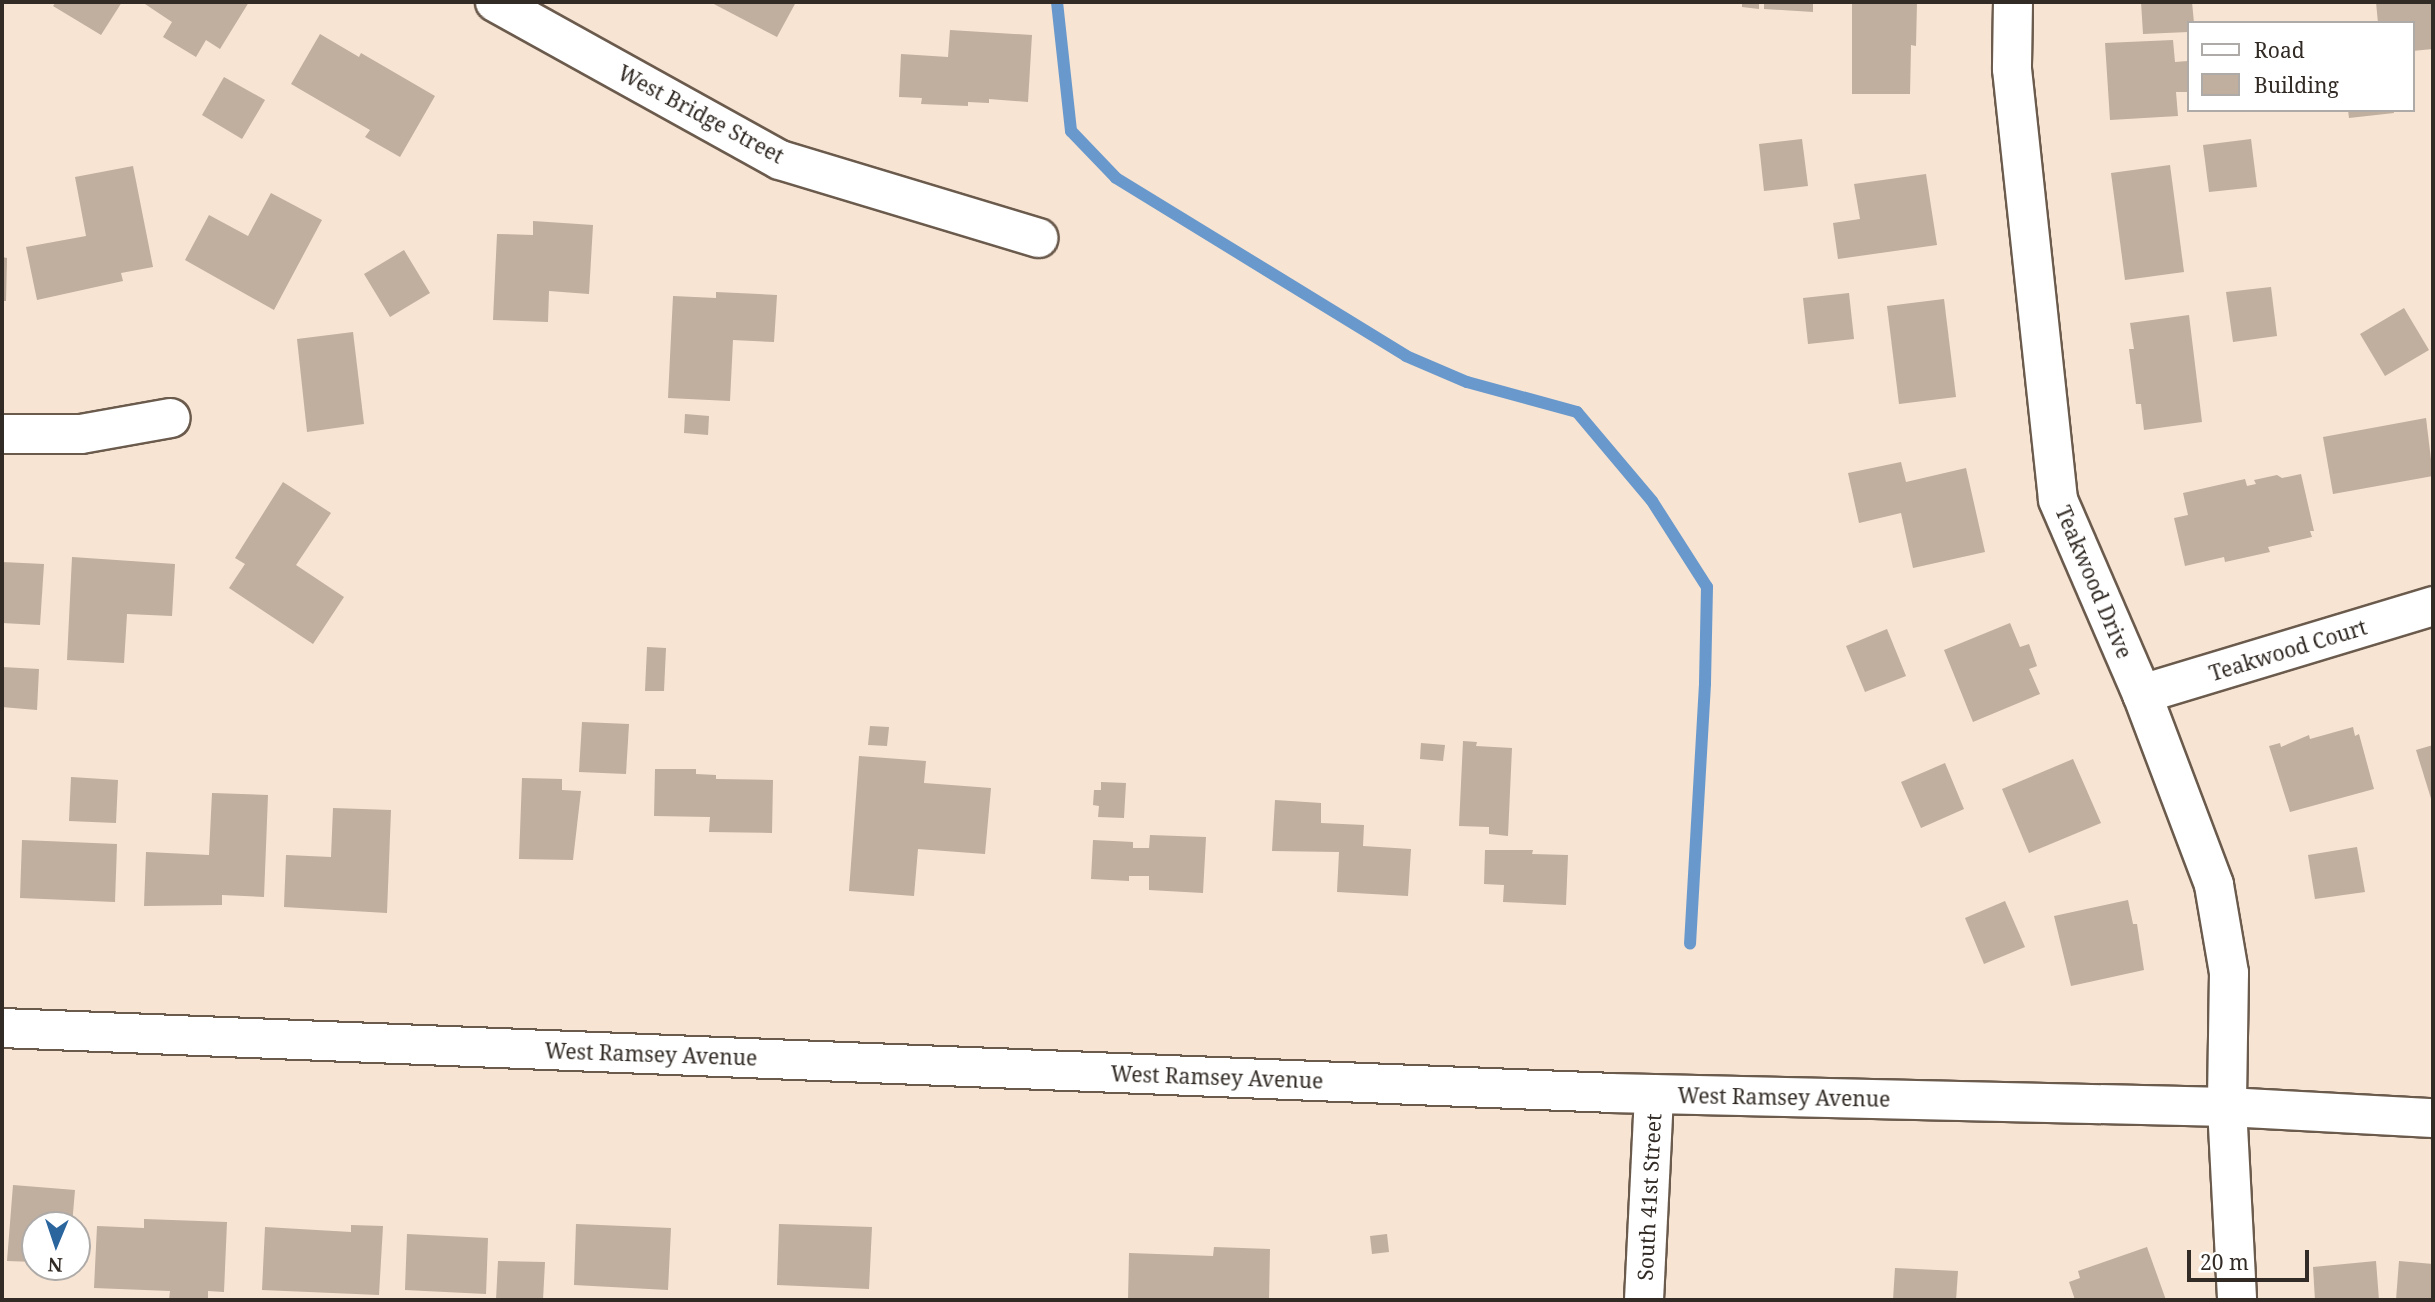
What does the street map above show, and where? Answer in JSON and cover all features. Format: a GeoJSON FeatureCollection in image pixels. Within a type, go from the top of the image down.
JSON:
{"type":"FeatureCollection","features":[{"type":"Feature","properties":{"kind":"street","name":"West Bridge Street"},"geometry":{"type":"LineString","coordinates":[[495,2],[780,160],[1039,237]]}},
{"type":"Feature","properties":{"kind":"street","name":"Teakwood Drive"},"geometry":{"type":"LineString","coordinates":[[2013,2],[2012,69],[2059,500],[2143,694],[2214,885],[2229,973],[2227,1107],[2237,1300]]}},
{"type":"Feature","properties":{"kind":"street"},"geometry":{"type":"LineString","coordinates":[[2,434],[81,433],[171,418]]}},
{"type":"Feature","properties":{"kind":"street","name":"Teakwood Court"},"geometry":{"type":"LineString","coordinates":[[2143,694],[2433,606]]}},
{"type":"Feature","properties":{"kind":"street","name":"West Ramsey Avenue"},"geometry":{"type":"LineString","coordinates":[[2,1028],[1654,1094],[2227,1107],[2433,1118]]}},
{"type":"Feature","properties":{"kind":"street","name":"South 41st Street"},"geometry":{"type":"LineString","coordinates":[[1644,1300],[1654,1094]]}},
{"type":"Feature","properties":{"kind":"building"},"geometry":{"type":"Polygon","coordinates":[[[56,2],[122,2],[101,35],[53,6],[56,2]]]}},
{"type":"Feature","properties":{"kind":"building"},"geometry":{"type":"Polygon","coordinates":[[[142,2],[249,2],[220,49],[206,40],[196,57],[163,37],[172,22],[142,2]]]}},
{"type":"Feature","properties":{"kind":"building"},"geometry":{"type":"Polygon","coordinates":[[[710,2],[796,2],[777,37],[710,2]]]}},
{"type":"Feature","properties":{"kind":"building"},"geometry":{"type":"Polygon","coordinates":[[[1742,2],[1759,2],[1759,9],[1742,7],[1742,2]]]}},
{"type":"Feature","properties":{"kind":"building"},"geometry":{"type":"Polygon","coordinates":[[[1764,2],[1813,2],[1813,12],[1764,9],[1764,2]]]}},
{"type":"Feature","properties":{"kind":"building"},"geometry":{"type":"Polygon","coordinates":[[[1852,2],[1917,2],[1916,46],[1911,45],[1910,94],[1852,94],[1852,2]]]}},
{"type":"Feature","properties":{"kind":"building"},"geometry":{"type":"Polygon","coordinates":[[[2141,2],[2192,2],[2194,21],[2186,21],[2186,32],[2143,34],[2141,2]]]}},
{"type":"Feature","properties":{"kind":"building"},"geometry":{"type":"Polygon","coordinates":[[[2376,2],[2433,2],[2433,49],[2414,51],[2414,21],[2378,21],[2376,2]]]}},
{"type":"Feature","properties":{"kind":"building"},"geometry":{"type":"Polygon","coordinates":[[[950,30],[1032,35],[1028,102],[989,99],[989,103],[968,102],[968,106],[921,104],[922,98],[899,97],[901,54],[948,57],[950,30]]]}},
{"type":"Feature","properties":{"kind":"building"},"geometry":{"type":"Polygon","coordinates":[[[320,34],[359,57],[361,53],[435,96],[400,157],[365,137],[370,130],[291,84],[320,34]]]}},
{"type":"Feature","properties":{"kind":"building"},"geometry":{"type":"Polygon","coordinates":[[[2173,40],[2175,62],[2186,61],[2186,92],[2176,92],[2178,116],[2110,120],[2105,43],[2173,40]]]}},
{"type":"Feature","properties":{"kind":"building"},"geometry":{"type":"Polygon","coordinates":[[[224,77],[265,100],[242,139],[202,115],[224,77]]]}},
{"type":"Feature","properties":{"kind":"building"},"geometry":{"type":"Polygon","coordinates":[[[2348,112],[2394,113],[2349,118],[2348,112]]]}},
{"type":"Feature","properties":{"kind":"building"},"geometry":{"type":"Polygon","coordinates":[[[1802,139],[1808,186],[1764,191],[1759,144],[1802,139]]]}},
{"type":"Feature","properties":{"kind":"building"},"geometry":{"type":"Polygon","coordinates":[[[2251,139],[2257,187],[2209,192],[2203,145],[2251,139]]]}},
{"type":"Feature","properties":{"kind":"building"},"geometry":{"type":"Polygon","coordinates":[[[2170,165],[2184,272],[2125,280],[2111,173],[2170,165]]]}},
{"type":"Feature","properties":{"kind":"building"},"geometry":{"type":"Polygon","coordinates":[[[133,166],[153,267],[121,273],[123,281],[37,300],[26,247],[86,236],[75,177],[133,166]]]}},
{"type":"Feature","properties":{"kind":"building"},"geometry":{"type":"Polygon","coordinates":[[[1926,174],[1937,245],[1838,259],[1833,223],[1860,219],[1854,184],[1926,174]]]}},
{"type":"Feature","properties":{"kind":"building"},"geometry":{"type":"Polygon","coordinates":[[[271,193],[322,220],[274,310],[185,260],[209,215],[248,236],[271,193]]]}},
{"type":"Feature","properties":{"kind":"building"},"geometry":{"type":"Polygon","coordinates":[[[533,221],[593,225],[589,294],[549,291],[548,322],[493,320],[497,234],[533,235],[533,221]]]}},
{"type":"Feature","properties":{"kind":"building"},"geometry":{"type":"Polygon","coordinates":[[[404,250],[430,293],[390,317],[364,274],[404,250]]]}},
{"type":"Feature","properties":{"kind":"building"},"geometry":{"type":"Polygon","coordinates":[[[2,257],[7,258],[6,301],[2,301],[2,257]]]}},
{"type":"Feature","properties":{"kind":"building"},"geometry":{"type":"Polygon","coordinates":[[[2271,287],[2277,336],[2233,342],[2226,292],[2271,287]]]}},
{"type":"Feature","properties":{"kind":"building"},"geometry":{"type":"Polygon","coordinates":[[[716,292],[777,295],[774,342],[733,340],[730,401],[668,398],[673,296],[716,298],[716,292]]]}},
{"type":"Feature","properties":{"kind":"building"},"geometry":{"type":"Polygon","coordinates":[[[1849,293],[1854,339],[1808,344],[1803,298],[1849,293]]]}},
{"type":"Feature","properties":{"kind":"building"},"geometry":{"type":"Polygon","coordinates":[[[1944,299],[1956,397],[1899,404],[1887,306],[1944,299]]]}},
{"type":"Feature","properties":{"kind":"building"},"geometry":{"type":"Polygon","coordinates":[[[2404,308],[2429,350],[2385,376],[2360,334],[2404,308]]]}},
{"type":"Feature","properties":{"kind":"building"},"geometry":{"type":"Polygon","coordinates":[[[2189,315],[2202,422],[2144,430],[2141,404],[2136,404],[2129,349],[2134,349],[2130,323],[2189,315]]]}},
{"type":"Feature","properties":{"kind":"building"},"geometry":{"type":"Polygon","coordinates":[[[353,332],[364,424],[307,432],[297,339],[353,332]]]}},
{"type":"Feature","properties":{"kind":"building"},"geometry":{"type":"Polygon","coordinates":[[[685,414],[709,416],[708,435],[684,433],[685,414]]]}},
{"type":"Feature","properties":{"kind":"building"},"geometry":{"type":"Polygon","coordinates":[[[2426,418],[2433,476],[2333,494],[2323,437],[2426,418]]]}},
{"type":"Feature","properties":{"kind":"building"},"geometry":{"type":"Polygon","coordinates":[[[1901,462],[1906,482],[1966,468],[1985,552],[1913,568],[1901,513],[1859,523],[1848,473],[1901,462]]]}},
{"type":"Feature","properties":{"kind":"building"},"geometry":{"type":"Polygon","coordinates":[[[2301,474],[2314,531],[2310,531],[2312,537],[2268,547],[2270,552],[2225,562],[2224,557],[2185,566],[2174,518],[2188,515],[2183,493],[2245,479],[2247,486],[2256,484],[2254,480],[2301,474]]]}},
{"type":"Feature","properties":{"kind":"building"},"geometry":{"type":"Polygon","coordinates":[[[283,482],[331,513],[296,565],[344,597],[313,644],[229,588],[245,564],[235,558],[283,482]]]}},
{"type":"Feature","properties":{"kind":"building"},"geometry":{"type":"Polygon","coordinates":[[[72,557],[175,564],[172,616],[127,614],[124,663],[67,660],[72,557]]]}},
{"type":"Feature","properties":{"kind":"building"},"geometry":{"type":"Polygon","coordinates":[[[2,562],[44,564],[40,625],[2,623],[2,562]]]}},
{"type":"Feature","properties":{"kind":"building"},"geometry":{"type":"Polygon","coordinates":[[[2010,623],[2020,647],[2029,644],[2037,666],[2029,669],[2040,694],[1973,722],[1944,650],[2010,623]]]}},
{"type":"Feature","properties":{"kind":"building"},"geometry":{"type":"Polygon","coordinates":[[[1887,629],[1906,676],[1865,692],[1846,646],[1887,629]]]}},
{"type":"Feature","properties":{"kind":"building"},"geometry":{"type":"Polygon","coordinates":[[[647,647],[666,648],[664,691],[645,691],[647,647]]]}},
{"type":"Feature","properties":{"kind":"building"},"geometry":{"type":"Polygon","coordinates":[[[2,667],[39,669],[37,710],[2,707],[2,667]]]}},
{"type":"Feature","properties":{"kind":"building"},"geometry":{"type":"Polygon","coordinates":[[[582,722],[629,724],[626,774],[579,772],[582,722]]]}},
{"type":"Feature","properties":{"kind":"building"},"geometry":{"type":"Polygon","coordinates":[[[870,726],[889,727],[887,746],[868,745],[870,726]]]}},
{"type":"Feature","properties":{"kind":"building"},"geometry":{"type":"Polygon","coordinates":[[[2353,727],[2355,736],[2359,734],[2374,789],[2290,812],[2269,746],[2280,743],[2281,747],[2309,735],[2310,739],[2353,727]]]}},
{"type":"Feature","properties":{"kind":"building"},"geometry":{"type":"Polygon","coordinates":[[[1463,741],[1477,742],[1476,746],[1512,748],[1508,836],[1489,834],[1489,827],[1459,826],[1463,741]]]}},
{"type":"Feature","properties":{"kind":"building"},"geometry":{"type":"Polygon","coordinates":[[[1421,743],[1445,745],[1443,761],[1420,759],[1421,743]]]}},
{"type":"Feature","properties":{"kind":"building"},"geometry":{"type":"Polygon","coordinates":[[[2433,745],[2433,805],[2416,750],[2433,745]]]}},
{"type":"Feature","properties":{"kind":"building"},"geometry":{"type":"Polygon","coordinates":[[[859,756],[926,761],[924,783],[991,788],[985,854],[918,849],[914,896],[849,891],[859,756]]]}},
{"type":"Feature","properties":{"kind":"building"},"geometry":{"type":"Polygon","coordinates":[[[2073,759],[2101,823],[2029,853],[2002,789],[2073,759]]]}},
{"type":"Feature","properties":{"kind":"building"},"geometry":{"type":"Polygon","coordinates":[[[1945,763],[1964,809],[1921,828],[1901,782],[1945,763]]]}},
{"type":"Feature","properties":{"kind":"building"},"geometry":{"type":"Polygon","coordinates":[[[655,769],[696,769],[696,774],[716,775],[716,779],[773,780],[772,833],[709,832],[710,817],[654,816],[655,769]]]}},
{"type":"Feature","properties":{"kind":"building"},"geometry":{"type":"Polygon","coordinates":[[[71,777],[118,780],[116,823],[69,821],[71,777]]]}},
{"type":"Feature","properties":{"kind":"building"},"geometry":{"type":"Polygon","coordinates":[[[522,778],[562,779],[562,790],[581,791],[573,860],[519,859],[522,778]]]}},
{"type":"Feature","properties":{"kind":"building"},"geometry":{"type":"Polygon","coordinates":[[[1101,782],[1126,783],[1124,818],[1098,817],[1099,806],[1093,805],[1094,790],[1101,790],[1101,782]]]}},
{"type":"Feature","properties":{"kind":"building"},"geometry":{"type":"Polygon","coordinates":[[[212,793],[268,795],[264,897],[222,895],[222,905],[144,906],[146,852],[209,855],[212,793]]]}},
{"type":"Feature","properties":{"kind":"building"},"geometry":{"type":"Polygon","coordinates":[[[1275,800],[1321,803],[1321,823],[1364,825],[1363,846],[1411,849],[1408,896],[1337,892],[1339,852],[1272,851],[1275,800]]]}},
{"type":"Feature","properties":{"kind":"building"},"geometry":{"type":"Polygon","coordinates":[[[333,808],[391,810],[387,913],[284,907],[286,855],[331,857],[333,808]]]}},
{"type":"Feature","properties":{"kind":"building"},"geometry":{"type":"Polygon","coordinates":[[[1150,835],[1206,837],[1203,893],[1149,890],[1149,876],[1129,876],[1129,881],[1091,879],[1093,840],[1133,842],[1133,848],[1149,848],[1150,835]]]}},
{"type":"Feature","properties":{"kind":"building"},"geometry":{"type":"Polygon","coordinates":[[[22,840],[117,844],[115,902],[20,898],[22,840]]]}},
{"type":"Feature","properties":{"kind":"building"},"geometry":{"type":"Polygon","coordinates":[[[2357,847],[2365,892],[2315,899],[2308,855],[2357,847]]]}},
{"type":"Feature","properties":{"kind":"building"},"geometry":{"type":"Polygon","coordinates":[[[1485,850],[1533,850],[1532,854],[1568,855],[1566,905],[1503,902],[1504,885],[1484,884],[1485,850]]]}},
{"type":"Feature","properties":{"kind":"building"},"geometry":{"type":"Polygon","coordinates":[[[2128,900],[2133,924],[2137,924],[2144,970],[2071,986],[2054,916],[2128,900]]]}},
{"type":"Feature","properties":{"kind":"building"},"geometry":{"type":"Polygon","coordinates":[[[2005,901],[2025,947],[1984,964],[1965,918],[2005,901]]]}},
{"type":"Feature","properties":{"kind":"building"},"geometry":{"type":"Polygon","coordinates":[[[13,1185],[75,1190],[73,1211],[21,1211],[21,1262],[7,1261],[13,1185]]]}},
{"type":"Feature","properties":{"kind":"building"},"geometry":{"type":"Polygon","coordinates":[[[144,1219],[227,1222],[224,1292],[208,1291],[208,1300],[169,1300],[170,1291],[94,1288],[97,1226],[144,1228],[144,1219]]]}},
{"type":"Feature","properties":{"kind":"building"},"geometry":{"type":"Polygon","coordinates":[[[576,1224],[671,1228],[668,1290],[574,1285],[576,1224]]]}},
{"type":"Feature","properties":{"kind":"building"},"geometry":{"type":"Polygon","coordinates":[[[779,1224],[872,1227],[869,1289],[777,1285],[779,1224]]]}},
{"type":"Feature","properties":{"kind":"building"},"geometry":{"type":"Polygon","coordinates":[[[351,1225],[383,1226],[379,1295],[262,1290],[265,1227],[351,1232],[351,1225]]]}},
{"type":"Feature","properties":{"kind":"building"},"geometry":{"type":"Polygon","coordinates":[[[407,1234],[488,1238],[486,1294],[405,1290],[407,1234]]]}},
{"type":"Feature","properties":{"kind":"building"},"geometry":{"type":"Polygon","coordinates":[[[1387,1234],[1389,1252],[1372,1254],[1370,1236],[1387,1234]]]}},
{"type":"Feature","properties":{"kind":"building"},"geometry":{"type":"Polygon","coordinates":[[[1214,1247],[1270,1249],[1269,1300],[1128,1300],[1129,1253],[1213,1256],[1214,1247]]]}},
{"type":"Feature","properties":{"kind":"building"},"geometry":{"type":"Polygon","coordinates":[[[2147,1247],[2166,1300],[2075,1300],[2069,1282],[2080,1278],[2078,1271],[2147,1247]]]}},
{"type":"Feature","properties":{"kind":"building"},"geometry":{"type":"Polygon","coordinates":[[[498,1261],[545,1262],[543,1300],[496,1300],[498,1261]]]}},
{"type":"Feature","properties":{"kind":"building"},"geometry":{"type":"Polygon","coordinates":[[[2376,1261],[2379,1300],[2315,1300],[2313,1267],[2376,1261]]]}},
{"type":"Feature","properties":{"kind":"building"},"geometry":{"type":"Polygon","coordinates":[[[2399,1261],[2433,1264],[2433,1300],[2396,1300],[2399,1261]]]}},
{"type":"Feature","properties":{"kind":"building"},"geometry":{"type":"Polygon","coordinates":[[[1895,1268],[1958,1271],[1956,1300],[1893,1300],[1895,1268]]]}},
{"type":"Feature","properties":{"kind":"waterway"},"geometry":{"type":"LineString","coordinates":[[1057,2],[1071,131],[1116,178],[1406,356],[1467,382],[1577,412],[1652,501],[1707,587],[1705,684],[1690,944]]}}]}
